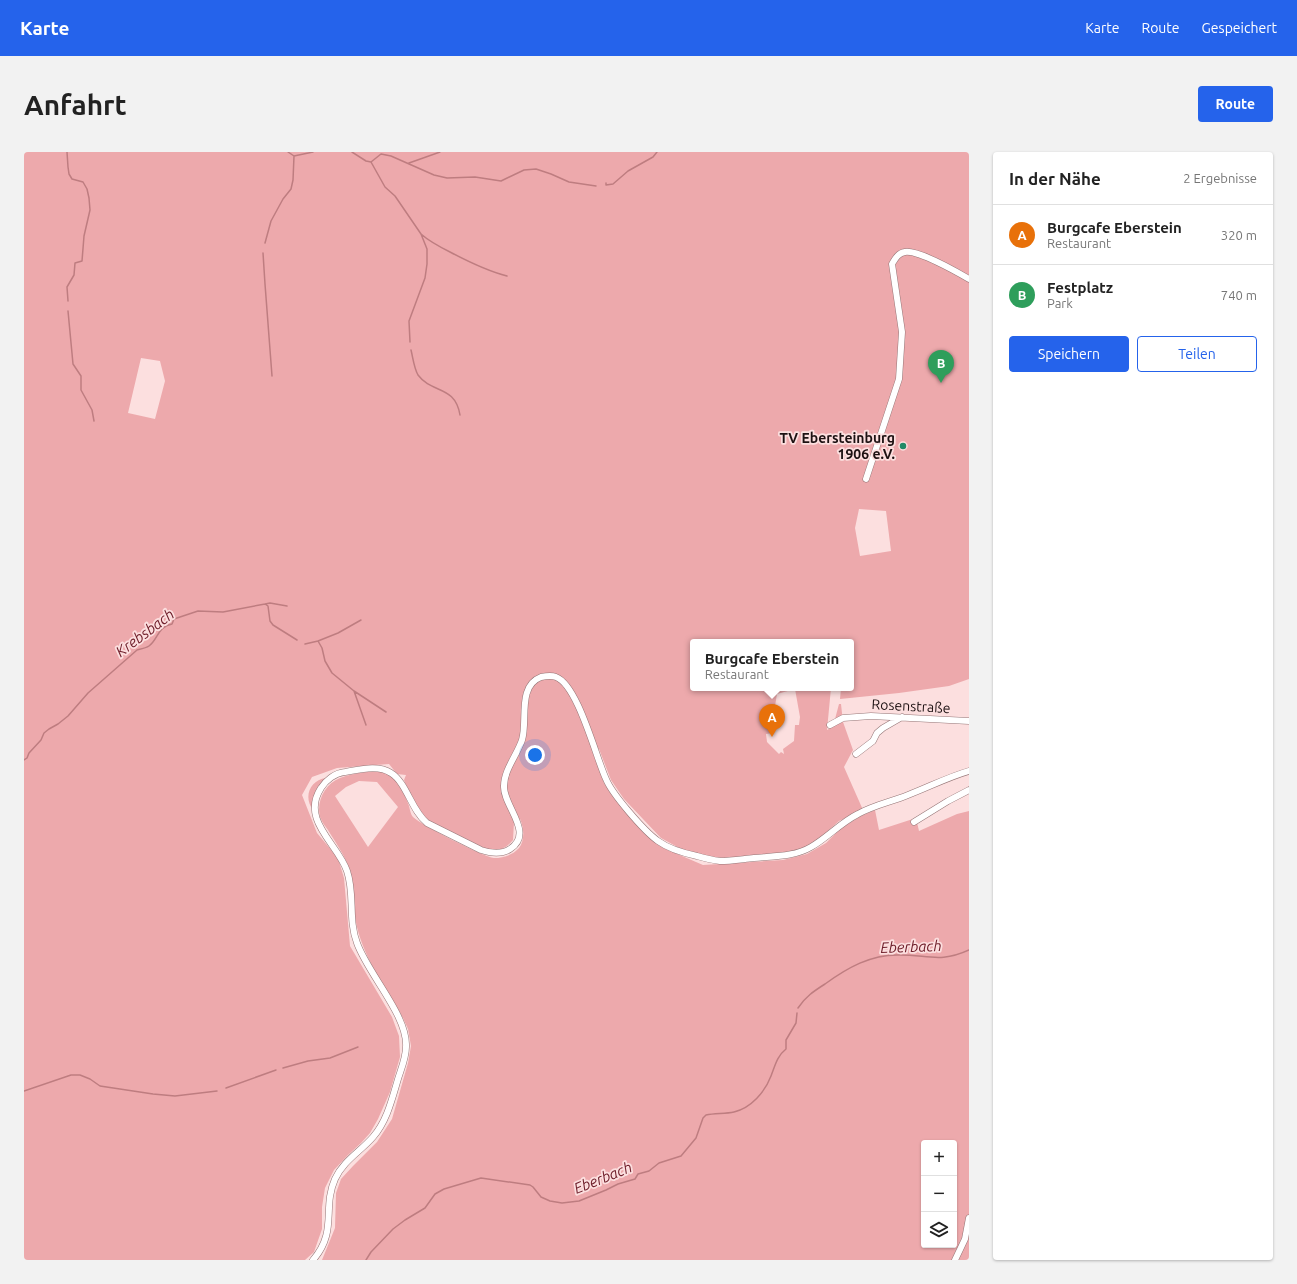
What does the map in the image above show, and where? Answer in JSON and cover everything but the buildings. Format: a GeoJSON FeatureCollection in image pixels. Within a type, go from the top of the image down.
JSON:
{"type":"FeatureCollection","features":[{"type":"Feature","properties":{"kind":"street"},"geometry":{"type":"LineString","coordinates":[[866,479],[899,379],[902,332],[892,264],[897,256],[906,252],[918,254],[954,270],[969,279]]}},
{"type":"Feature","properties":{"kind":"street"},"geometry":{"type":"LineString","coordinates":[[313,1260],[325,1242],[329,1230],[332,1189],[336,1178],[348,1162],[366,1145],[380,1128],[405,1057],[406,1048],[403,1028],[397,1015],[361,954],[356,942],[352,919],[351,893],[347,872],[343,862],[328,841],[315,814],[317,795],[324,783],[341,772],[358,770],[384,770],[391,773],[396,778],[420,817],[427,823],[485,852],[498,853],[509,850],[518,840],[519,827],[504,795],[504,780],[523,738],[525,699],[531,684],[542,677],[549,676],[561,680],[570,690],[591,735],[605,779],[610,788],[648,832],[658,840],[670,848],[707,859],[719,861],[768,857],[799,852],[810,848],[840,825],[858,814],[969,771]]}},
{"type":"Feature","properties":{"kind":"street","name":"Rosenstraße"},"geometry":{"type":"LineString","coordinates":[[830,725],[843,718],[871,716],[969,721]]}},
{"type":"Feature","properties":{"kind":"street"},"geometry":{"type":"LineString","coordinates":[[856,754],[873,741],[877,733],[883,728],[903,717]]}},
{"type":"Feature","properties":{"kind":"street"},"geometry":{"type":"LineString","coordinates":[[914,822],[969,790]]}},
{"type":"Feature","properties":{"kind":"street"},"geometry":{"type":"LineString","coordinates":[[955,1260],[965,1239],[969,1218]]}},
{"type":"Feature","properties":{"kind":"shaded area"},"geometry":{"type":"Polygon","coordinates":[[[24,152],[969,152],[969,679],[949,686],[840,699],[841,691],[854,691],[854,639],[690,639],[690,691],[788,691],[777,694],[775,706],[781,718],[772,731],[773,733],[766,734],[767,742],[779,754],[781,752],[784,754],[783,749],[794,741],[795,725],[799,725],[800,717],[795,691],[831,691],[827,730],[836,725],[835,719],[839,704],[841,704],[843,722],[853,750],[844,767],[863,810],[839,821],[820,838],[802,849],[786,853],[731,858],[710,857],[683,850],[661,838],[624,799],[611,780],[599,749],[592,748],[604,783],[614,798],[643,831],[668,850],[703,865],[783,860],[807,854],[826,843],[840,829],[861,816],[875,810],[879,830],[916,818],[919,831],[957,814],[969,811],[969,1260],[322,1260],[335,1228],[336,1193],[341,1179],[377,1142],[392,1119],[408,1063],[411,1046],[408,1029],[403,1018],[365,951],[355,920],[350,870],[346,860],[320,817],[319,805],[323,794],[330,784],[340,778],[364,772],[383,772],[392,777],[401,788],[413,817],[428,827],[466,847],[494,858],[508,856],[519,848],[523,838],[523,830],[520,819],[514,822],[513,840],[504,848],[498,850],[487,849],[479,846],[432,823],[424,817],[414,801],[404,780],[406,775],[397,774],[389,764],[337,768],[312,777],[302,795],[317,833],[338,858],[344,878],[350,946],[392,1017],[399,1036],[400,1057],[390,1092],[370,1133],[334,1170],[325,1188],[322,1207],[322,1229],[314,1252],[305,1260],[24,1260],[24,152]],[[141,358],[128,413],[155,419],[165,381],[160,361],[141,358]],[[859,509],[855,528],[860,556],[891,551],[886,511],[859,509]],[[359,781],[346,787],[335,796],[368,847],[398,807],[377,782],[359,781]]]}},
{"type":"Feature","properties":{"kind":"shaded area"},"geometry":{"type":"Polygon","coordinates":[[[326,778],[313,810],[310,805],[308,795],[310,790],[312,786],[320,779],[326,778]]]}},
{"type":"Feature","properties":{"kind":"waterway"},"geometry":{"type":"LineString","coordinates":[[67,152],[69,174],[72,179],[83,182],[87,189],[90,210],[84,236],[82,261],[75,263],[74,275],[67,287],[68,301]]}},
{"type":"Feature","properties":{"kind":"waterway"},"geometry":{"type":"LineString","coordinates":[[288,152],[294,156],[313,152]]}},
{"type":"Feature","properties":{"kind":"waterway"},"geometry":{"type":"LineString","coordinates":[[352,152],[366,161],[371,162],[381,154],[391,156],[434,175],[447,178],[475,177],[501,181],[524,170],[536,169],[569,182],[596,186]]}},
{"type":"Feature","properties":{"kind":"waterway"},"geometry":{"type":"LineString","coordinates":[[409,163],[440,152]]}},
{"type":"Feature","properties":{"kind":"waterway"},"geometry":{"type":"LineString","coordinates":[[606,183],[606,185],[613,184],[628,171],[653,157],[657,152]]}},
{"type":"Feature","properties":{"kind":"waterway"},"geometry":{"type":"LineString","coordinates":[[265,243],[271,221],[283,199],[291,189],[294,156]]}},
{"type":"Feature","properties":{"kind":"waterway"},"geometry":{"type":"LineString","coordinates":[[371,162],[385,187],[395,196],[421,234],[427,249],[425,278],[409,321],[410,342]]}},
{"type":"Feature","properties":{"kind":"waterway"},"geometry":{"type":"LineString","coordinates":[[421,234],[435,244],[464,259],[485,269],[507,276]]}},
{"type":"Feature","properties":{"kind":"waterway"},"geometry":{"type":"LineString","coordinates":[[263,253],[272,376]]}},
{"type":"Feature","properties":{"kind":"waterway"},"geometry":{"type":"LineString","coordinates":[[68,311],[73,364],[81,376],[81,390],[92,410],[94,421]]}},
{"type":"Feature","properties":{"kind":"waterway"},"geometry":{"type":"LineString","coordinates":[[411,350],[418,375],[430,385],[448,394],[457,405],[460,415]]}},
{"type":"Feature","properties":{"kind":"waterway"},"geometry":{"type":"LineString","coordinates":[[265,604],[270,603],[287,606]]}},
{"type":"Feature","properties":{"kind":"waterway","name":"Krebsbach"},"geometry":{"type":"LineString","coordinates":[[24,760],[41,740],[44,733],[68,716],[88,693],[137,650],[149,646],[163,628],[172,624],[174,619],[198,611],[223,612],[265,604],[268,606],[270,621],[273,625],[297,640]]}},
{"type":"Feature","properties":{"kind":"waterway"},"geometry":{"type":"LineString","coordinates":[[318,641],[338,633],[361,620]]}},
{"type":"Feature","properties":{"kind":"waterway","name":"Krebsbach"},"geometry":{"type":"LineString","coordinates":[[305,644],[318,641],[322,648],[325,661],[332,673],[354,691],[366,725]]}},
{"type":"Feature","properties":{"kind":"waterway"},"geometry":{"type":"LineString","coordinates":[[354,691],[386,712]]}},
{"type":"Feature","properties":{"kind":"waterway","name":"Eberbach"},"geometry":{"type":"LineString","coordinates":[[798,1008],[810,994],[833,978],[860,963],[889,955],[942,957],[959,954],[969,950]]}},
{"type":"Feature","properties":{"kind":"waterway","name":"Eberbach"},"geometry":{"type":"LineString","coordinates":[[366,1260],[371,1252],[393,1229],[425,1208],[435,1194],[444,1189],[481,1178],[530,1185],[541,1197],[550,1201],[562,1203],[579,1201],[618,1184],[635,1179],[638,1174],[649,1171],[659,1163],[681,1156],[696,1138],[703,1118],[706,1115],[731,1113],[746,1107],[757,1098],[765,1088],[778,1058],[786,1049],[786,1040],[796,1023],[797,1013]]}},
{"type":"Feature","properties":{"kind":"waterway"},"geometry":{"type":"LineString","coordinates":[[283,1068],[308,1061],[330,1058],[358,1047]]}},
{"type":"Feature","properties":{"kind":"waterway"},"geometry":{"type":"LineString","coordinates":[[226,1088],[276,1070]]}},
{"type":"Feature","properties":{"kind":"waterway"},"geometry":{"type":"LineString","coordinates":[[24,1091],[71,1075],[80,1075],[90,1079],[100,1086],[153,1094],[175,1096],[217,1091]]}},
{"type":"Feature","properties":{"kind":"place","name":"Festplatz"},"geometry":{"type":"Point","coordinates":[941,383]}},
{"type":"Feature","properties":{"kind":"place","name":"TV Ebersteinburg 1906 e.V."},"geometry":{"type":"Point","coordinates":[903,446]}},
{"type":"Feature","properties":{"kind":"place","name":"Burgcafe Eberstein"},"geometry":{"type":"Point","coordinates":[772,737]}}]}
